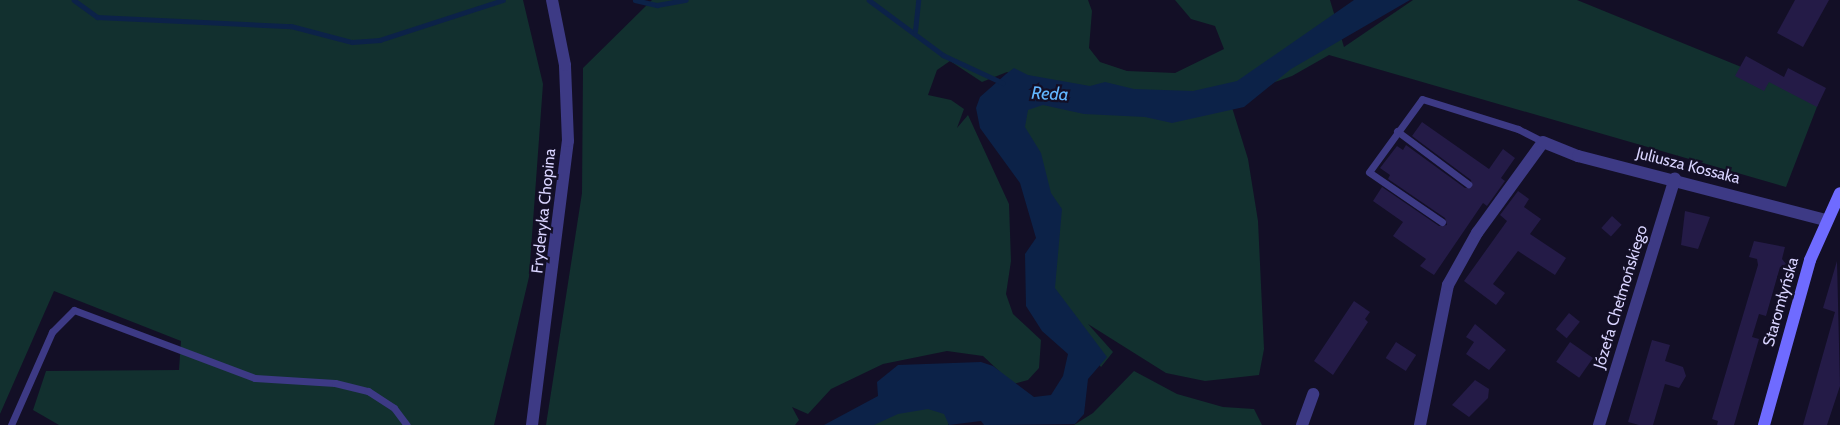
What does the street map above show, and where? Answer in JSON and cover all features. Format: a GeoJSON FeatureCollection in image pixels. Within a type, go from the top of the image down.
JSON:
{"type":"FeatureCollection","features":[{"type":"Feature","properties":{"kind":"main road","name":"Staromłyńska"},"geometry":{"type":"LineString","coordinates":[[1764,425],[1825,220],[1840,193]]}},
{"type":"Feature","properties":{"kind":"street","name":"Fryderyka Chopina"},"geometry":{"type":"LineString","coordinates":[[532,425],[568,142],[565,65],[552,0]]}},
{"type":"Feature","properties":{"kind":"street","name":"Juliusza Kossaka"},"geometry":{"type":"LineString","coordinates":[[1543,142],[1578,156],[1675,178],[1825,220]]}},
{"type":"Feature","properties":{"kind":"street"},"geometry":{"type":"LineString","coordinates":[[1420,425],[1448,285],[1477,233],[1543,142]]}},
{"type":"Feature","properties":{"kind":"street","name":"Józefa Chełmońskiego"},"geometry":{"type":"LineString","coordinates":[[1599,425],[1675,178]]}},
{"type":"Feature","properties":{"kind":"street"},"geometry":{"type":"LineString","coordinates":[[1302,425],[1313,394]]}},
{"type":"Feature","properties":{"kind":"lane"},"geometry":{"type":"LineString","coordinates":[[1442,222],[1368,172],[1422,99],[1518,129],[1543,142]]}},
{"type":"Feature","properties":{"kind":"lane"},"geometry":{"type":"LineString","coordinates":[[1397,131],[1468,184]]}},
{"type":"Feature","properties":{"kind":"lane"},"geometry":{"type":"LineString","coordinates":[[11,425],[52,332],[74,310],[255,378],[335,383],[368,391],[394,408],[408,425]]}},
{"type":"Feature","properties":{"kind":"green space"},"geometry":{"type":"Polygon","coordinates":[[[0,0],[523,0],[543,84],[529,277],[494,425],[59,425],[33,410],[46,371],[179,370],[181,341],[54,291],[0,414],[0,0]]]}},
{"type":"Feature","properties":{"kind":"green space"},"geometry":{"type":"Polygon","coordinates":[[[652,0],[1088,0],[1092,11],[1089,48],[1100,62],[1127,71],[1175,73],[1224,49],[1215,26],[1191,19],[1175,0],[1330,0],[1344,47],[1413,0],[1577,0],[1820,99],[1786,187],[1329,55],[1292,76],[1246,92],[1230,101],[1248,159],[1258,221],[1264,349],[1259,375],[1205,381],[1166,373],[1088,324],[1113,352],[1101,367],[1060,320],[1017,125],[1028,86],[1007,72],[982,82],[950,61],[937,70],[928,95],[951,100],[964,109],[957,128],[968,115],[1009,204],[1011,261],[1006,294],[1013,314],[1041,340],[1039,368],[1028,380],[1013,384],[983,356],[947,351],[883,364],[831,389],[808,414],[792,407],[799,420],[795,425],[546,425],[582,193],[583,68],[652,0]]]}},
{"type":"Feature","properties":{"kind":"green space"},"geometry":{"type":"Polygon","coordinates":[[[1134,371],[1177,394],[1223,407],[1254,409],[1262,425],[1074,425],[1093,413],[1134,371]]]}},
{"type":"Feature","properties":{"kind":"green space"},"geometry":{"type":"Polygon","coordinates":[[[967,399],[948,425],[830,425],[967,399]]]}},
{"type":"Feature","properties":{"kind":"water","name":"Reda"},"geometry":{"type":"Polygon","coordinates":[[[1354,0],[1410,0],[1291,69],[1244,107],[1172,123],[1145,117],[1084,114],[1043,105],[1028,110],[1025,127],[1041,153],[1051,193],[1062,209],[1055,288],[1107,357],[1088,379],[1084,414],[1075,424],[984,425],[981,421],[949,425],[944,414],[928,409],[898,414],[874,425],[824,425],[878,396],[877,382],[898,365],[981,362],[993,366],[1034,397],[1051,395],[1063,376],[1068,354],[1042,331],[1026,306],[1025,254],[1036,238],[1020,183],[980,128],[976,108],[980,97],[1006,74],[1014,68],[1028,75],[1090,86],[1105,82],[1134,89],[1193,91],[1237,81],[1354,0]]]}},
{"type":"Feature","properties":{"kind":"building"},"geometry":{"type":"Polygon","coordinates":[[[1795,0],[1829,0],[1803,47],[1777,33],[1795,0]]]}},
{"type":"Feature","properties":{"kind":"building"},"geometry":{"type":"Polygon","coordinates":[[[1746,56],[1784,77],[1788,68],[1826,88],[1817,107],[1769,82],[1764,91],[1735,76],[1746,56]]]}},
{"type":"Feature","properties":{"kind":"building"},"geometry":{"type":"Polygon","coordinates":[[[1422,122],[1489,169],[1503,149],[1515,158],[1501,178],[1505,181],[1487,206],[1483,203],[1434,275],[1420,266],[1426,259],[1393,236],[1403,222],[1373,201],[1382,187],[1439,226],[1447,225],[1445,218],[1388,179],[1390,175],[1380,168],[1397,146],[1403,150],[1406,145],[1465,188],[1472,187],[1471,180],[1412,136],[1422,122]]]}},
{"type":"Feature","properties":{"kind":"building"},"geometry":{"type":"Polygon","coordinates":[[[1518,191],[1529,199],[1524,207],[1541,219],[1530,234],[1566,258],[1555,275],[1518,251],[1493,284],[1505,293],[1496,305],[1464,281],[1507,221],[1500,215],[1518,191]]]}},
{"type":"Feature","properties":{"kind":"building"},"geometry":{"type":"Polygon","coordinates":[[[1685,211],[1710,217],[1698,249],[1681,245],[1685,211]]]}},
{"type":"Feature","properties":{"kind":"building"},"geometry":{"type":"Polygon","coordinates":[[[1612,216],[1622,225],[1611,237],[1601,228],[1612,216]]]}},
{"type":"Feature","properties":{"kind":"building"},"geometry":{"type":"Polygon","coordinates":[[[1754,241],[1785,247],[1782,259],[1786,264],[1780,267],[1766,316],[1759,314],[1752,337],[1759,339],[1734,425],[1717,425],[1718,421],[1712,419],[1758,265],[1757,259],[1749,257],[1754,241]]]}},
{"type":"Feature","properties":{"kind":"building"},"geometry":{"type":"Polygon","coordinates":[[[1837,261],[1840,386],[1827,425],[1803,425],[1835,312],[1823,308],[1837,261]]]}},
{"type":"Feature","properties":{"kind":"building"},"geometry":{"type":"Polygon","coordinates":[[[1354,301],[1370,312],[1365,319],[1368,322],[1333,375],[1314,361],[1354,301]]]}},
{"type":"Feature","properties":{"kind":"building"},"geometry":{"type":"Polygon","coordinates":[[[1569,313],[1580,322],[1567,338],[1556,329],[1569,313]]]}},
{"type":"Feature","properties":{"kind":"building"},"geometry":{"type":"Polygon","coordinates":[[[1475,324],[1506,350],[1489,370],[1466,354],[1474,342],[1466,337],[1475,324]]]}},
{"type":"Feature","properties":{"kind":"building"},"geometry":{"type":"Polygon","coordinates":[[[1652,340],[1670,345],[1665,361],[1683,367],[1686,376],[1679,388],[1665,384],[1653,425],[1639,425],[1628,422],[1652,340]]]}},
{"type":"Feature","properties":{"kind":"building"},"geometry":{"type":"Polygon","coordinates":[[[1396,342],[1416,355],[1406,371],[1386,358],[1396,342]]]}},
{"type":"Feature","properties":{"kind":"building"},"geometry":{"type":"Polygon","coordinates":[[[1570,342],[1593,358],[1579,378],[1556,362],[1570,342]]]}},
{"type":"Feature","properties":{"kind":"building"},"geometry":{"type":"Polygon","coordinates":[[[1475,380],[1489,389],[1488,398],[1469,417],[1452,405],[1475,380]]]}},
{"type":"Feature","properties":{"kind":"waterway"},"geometry":{"type":"LineString","coordinates":[[74,0],[97,17],[291,26],[352,42],[380,40],[503,0]]}},
{"type":"Feature","properties":{"kind":"waterway"},"geometry":{"type":"LineString","coordinates":[[635,0],[657,5],[686,0]]}},
{"type":"Feature","properties":{"kind":"waterway"},"geometry":{"type":"LineString","coordinates":[[869,0],[943,55],[1003,83]]}},
{"type":"Feature","properties":{"kind":"waterway"},"geometry":{"type":"LineString","coordinates":[[915,31],[918,0]]}}]}
